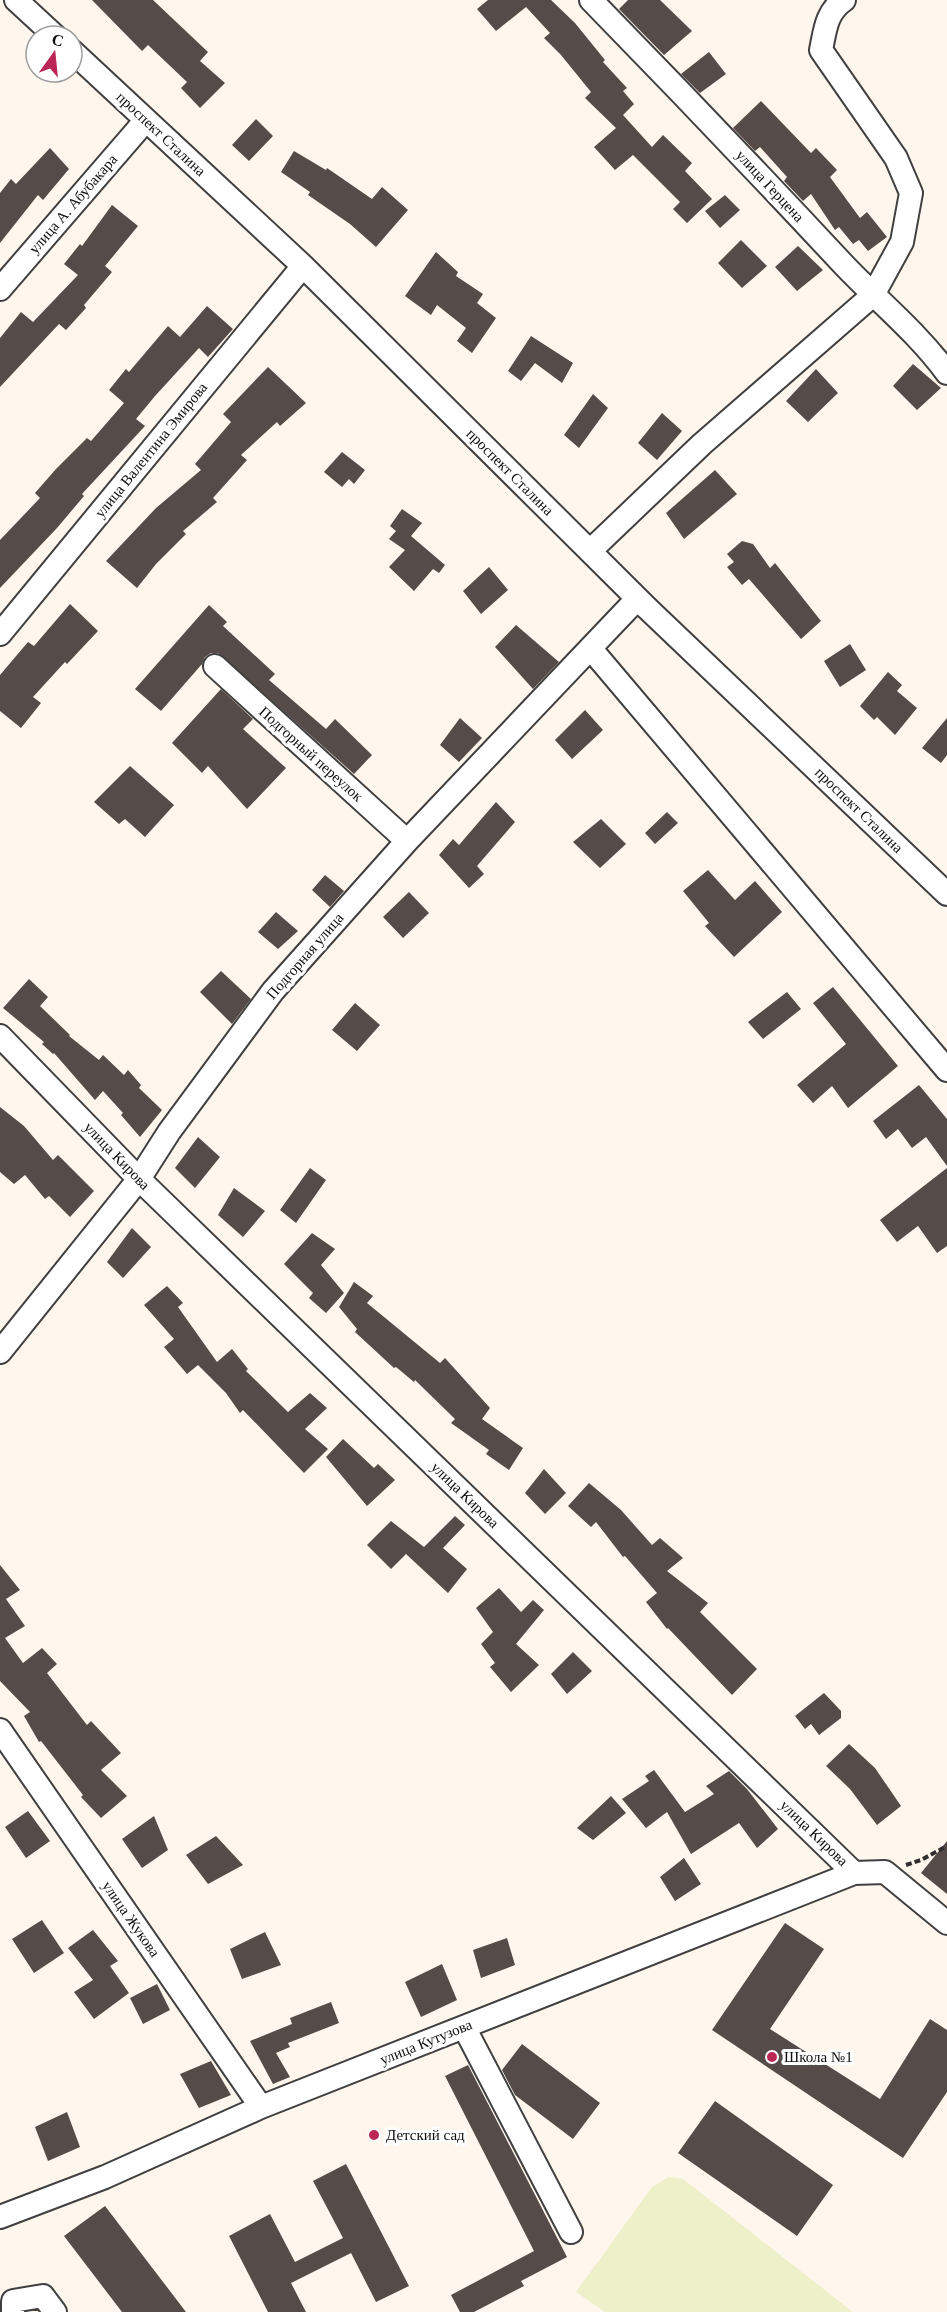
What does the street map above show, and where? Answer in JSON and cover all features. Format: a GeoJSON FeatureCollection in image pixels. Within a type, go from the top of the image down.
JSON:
{"type":"FeatureCollection","features":[{"type":"Feature","properties":{"kind":"street"},"geometry":{"type":"LineString","coordinates":[[16,0],[42,24]]}},
{"type":"Feature","properties":{"kind":"street","name":"улица Герцена"},"geometry":{"type":"LineString","coordinates":[[591,0],[873,295],[930,350],[947,373]]}},
{"type":"Feature","properties":{"kind":"street"},"geometry":{"type":"LineString","coordinates":[[590,551],[702,444],[873,295],[902,242],[910,194],[896,159],[821,50],[827,19],[839,1]]}},
{"type":"Feature","properties":{"kind":"street","name":"проспект Сталина"},"geometry":{"type":"LineString","coordinates":[[84,62],[303,266],[646,608],[947,894]]}},
{"type":"Feature","properties":{"kind":"street","name":"улица А. Абубакара"},"geometry":{"type":"LineString","coordinates":[[0,289],[146,120]]}},
{"type":"Feature","properties":{"kind":"street","name":"улица Валентина Эмирова"},"geometry":{"type":"LineString","coordinates":[[0,634],[303,266]]}},
{"type":"Feature","properties":{"kind":"street","name":"Подгорная улица"},"geometry":{"type":"LineString","coordinates":[[0,1352],[139,1179],[169,1132],[273,991],[407,841],[637,599],[646,608]]}},
{"type":"Feature","properties":{"kind":"street"},"geometry":{"type":"LineString","coordinates":[[591,649],[947,1070]]}},
{"type":"Feature","properties":{"kind":"street","name":"Подгорный переулок"},"geometry":{"type":"LineString","coordinates":[[215,666],[407,841]]}},
{"type":"Feature","properties":{"kind":"street","name":"улица Кирова"},"geometry":{"type":"LineString","coordinates":[[0,1036],[139,1179],[855,1873],[885,1872]]}},
{"type":"Feature","properties":{"kind":"street","name":"улица Жукова"},"geometry":{"type":"LineString","coordinates":[[0,1730],[261,2107]]}},
{"type":"Feature","properties":{"kind":"street"},"geometry":{"type":"LineString","coordinates":[[885,1872],[947,1923]]}},
{"type":"Feature","properties":{"kind":"street","name":"улица Кутузова"},"geometry":{"type":"LineString","coordinates":[[0,2217],[105,2177],[261,2107],[855,1873]]}},
{"type":"Feature","properties":{"kind":"street"},"geometry":{"type":"LineString","coordinates":[[464,2027],[571,2232]]}},
{"type":"Feature","properties":{"kind":"street"},"geometry":{"type":"LineString","coordinates":[[13,2312],[13,2301],[43,2296],[56,2312]]}},
{"type":"Feature","properties":{"kind":"path"},"geometry":{"type":"LineString","coordinates":[[885,1872],[921,1860],[947,1846]]}},
{"type":"Feature","properties":{"kind":"green space"},"geometry":{"type":"Polygon","coordinates":[[[669,2177],[683,2179],[853,2312],[605,2312],[576,2292],[652,2187],[669,2177]]]}},
{"type":"Feature","properties":{"kind":"building"},"geometry":{"type":"Polygon","coordinates":[[[92,0],[153,0],[208,52],[200,61],[225,83],[200,108],[181,88],[187,82],[148,45],[142,51],[92,0]]]}},
{"type":"Feature","properties":{"kind":"building"},"geometry":{"type":"Polygon","coordinates":[[[488,0],[551,0],[575,23],[605,60],[603,62],[627,88],[623,91],[634,104],[623,115],[652,147],[663,135],[692,163],[685,171],[712,199],[687,223],[673,209],[680,202],[633,155],[615,170],[594,147],[616,128],[585,98],[591,92],[544,38],[550,33],[526,7],[496,31],[477,9],[488,0]]]}},
{"type":"Feature","properties":{"kind":"building"},"geometry":{"type":"Polygon","coordinates":[[[628,0],[660,0],[692,31],[664,55],[619,9],[628,0]]]}},
{"type":"Feature","properties":{"kind":"building"},"geometry":{"type":"Polygon","coordinates":[[[709,52],[726,74],[700,93],[681,74],[709,52]]]}},
{"type":"Feature","properties":{"kind":"building"},"geometry":{"type":"Polygon","coordinates":[[[761,101],[811,153],[816,148],[837,170],[830,177],[860,218],[867,212],[887,237],[868,251],[859,240],[853,244],[839,227],[835,230],[811,194],[803,201],[784,181],[787,177],[760,147],[755,151],[733,128],[761,101]]]}},
{"type":"Feature","properties":{"kind":"building"},"geometry":{"type":"Polygon","coordinates":[[[256,119],[273,136],[249,161],[232,145],[256,119]]]}},
{"type":"Feature","properties":{"kind":"building"},"geometry":{"type":"Polygon","coordinates":[[[50,148],[69,169],[43,200],[38,195],[0,243],[0,193],[11,179],[16,184],[50,148]]]}},
{"type":"Feature","properties":{"kind":"building"},"geometry":{"type":"Polygon","coordinates":[[[294,151],[326,170],[327,168],[372,199],[382,187],[408,210],[376,247],[350,224],[308,195],[310,192],[281,172],[294,151]]]}},
{"type":"Feature","properties":{"kind":"building"},"geometry":{"type":"Polygon","coordinates":[[[725,195],[740,210],[720,228],[705,211],[725,195]]]}},
{"type":"Feature","properties":{"kind":"building"},"geometry":{"type":"Polygon","coordinates":[[[112,205],[138,226],[105,266],[112,272],[84,305],[86,308],[66,330],[59,324],[0,387],[0,338],[21,312],[33,322],[78,275],[64,264],[80,244],[82,246],[112,205]]]}},
{"type":"Feature","properties":{"kind":"building"},"geometry":{"type":"Polygon","coordinates":[[[741,240],[767,266],[742,288],[718,263],[741,240]]]}},
{"type":"Feature","properties":{"kind":"building"},"geometry":{"type":"Polygon","coordinates":[[[798,246],[823,270],[797,291],[775,267],[798,246]]]}},
{"type":"Feature","properties":{"kind":"building"},"geometry":{"type":"Polygon","coordinates":[[[436,252],[458,272],[456,276],[483,294],[477,303],[496,318],[472,353],[457,341],[466,328],[437,305],[431,315],[405,296],[436,252]]]}},
{"type":"Feature","properties":{"kind":"building"},"geometry":{"type":"Polygon","coordinates":[[[207,306],[233,329],[208,357],[199,348],[155,396],[136,419],[145,426],[82,494],[84,496],[57,528],[0,588],[0,540],[40,498],[35,493],[56,469],[87,438],[91,441],[124,403],[109,390],[126,369],[129,372],[168,326],[180,337],[207,306]]]}},
{"type":"Feature","properties":{"kind":"building"},"geometry":{"type":"Polygon","coordinates":[[[531,336],[573,363],[562,383],[535,363],[521,381],[508,371],[531,336]]]}},
{"type":"Feature","properties":{"kind":"building"},"geometry":{"type":"Polygon","coordinates":[[[913,364],[941,388],[917,410],[893,386],[913,364]]]}},
{"type":"Feature","properties":{"kind":"building"},"geometry":{"type":"Polygon","coordinates":[[[268,367],[306,403],[280,426],[277,422],[241,455],[247,460],[213,498],[217,502],[183,531],[186,534],[156,564],[137,588],[106,561],[156,508],[201,470],[195,464],[231,422],[223,414],[268,367]]]}},
{"type":"Feature","properties":{"kind":"building"},"geometry":{"type":"Polygon","coordinates":[[[816,369],[838,393],[808,422],[786,401],[816,369]]]}},
{"type":"Feature","properties":{"kind":"building"},"geometry":{"type":"Polygon","coordinates":[[[593,394],[608,408],[579,448],[564,435],[593,394]]]}},
{"type":"Feature","properties":{"kind":"building"},"geometry":{"type":"Polygon","coordinates":[[[662,413],[682,431],[657,460],[638,443],[662,413]]]}},
{"type":"Feature","properties":{"kind":"building"},"geometry":{"type":"Polygon","coordinates":[[[342,452],[365,470],[354,484],[349,479],[342,487],[324,472],[342,452]]]}},
{"type":"Feature","properties":{"kind":"building"},"geometry":{"type":"Polygon","coordinates":[[[715,470],[737,494],[684,539],[666,513],[715,470]]]}},
{"type":"Feature","properties":{"kind":"building"},"geometry":{"type":"Polygon","coordinates":[[[402,509],[422,523],[411,536],[445,565],[439,573],[433,569],[414,591],[389,567],[405,550],[389,539],[396,531],[390,526],[402,509]]]}},
{"type":"Feature","properties":{"kind":"building"},"geometry":{"type":"Polygon","coordinates":[[[742,541],[753,544],[770,568],[775,563],[821,621],[801,639],[749,579],[742,585],[727,567],[734,562],[727,554],[742,541]]]}},
{"type":"Feature","properties":{"kind":"building"},"geometry":{"type":"Polygon","coordinates":[[[489,567],[508,590],[481,614],[463,591],[489,567]]]}},
{"type":"Feature","properties":{"kind":"building"},"geometry":{"type":"Polygon","coordinates":[[[70,604],[98,631],[33,697],[41,703],[21,728],[0,711],[0,675],[28,642],[34,646],[70,604]]]}},
{"type":"Feature","properties":{"kind":"building"},"geometry":{"type":"Polygon","coordinates":[[[209,605],[227,622],[223,626],[275,674],[269,680],[326,729],[335,719],[372,755],[354,774],[218,653],[211,653],[205,657],[202,664],[161,711],[135,689],[209,605]]]}},
{"type":"Feature","properties":{"kind":"building"},"geometry":{"type":"Polygon","coordinates":[[[516,625],[559,662],[533,689],[495,647],[516,625]]]}},
{"type":"Feature","properties":{"kind":"building"},"geometry":{"type":"Polygon","coordinates":[[[850,644],[866,670],[840,687],[824,661],[850,644]]]}},
{"type":"Feature","properties":{"kind":"building"},"geometry":{"type":"Polygon","coordinates":[[[888,672],[902,685],[897,691],[917,708],[895,735],[877,717],[874,720],[860,706],[888,672]]]}},
{"type":"Feature","properties":{"kind":"building"},"geometry":{"type":"Polygon","coordinates":[[[221,689],[253,719],[243,729],[286,768],[247,809],[208,766],[202,773],[172,743],[221,689]]]}},
{"type":"Feature","properties":{"kind":"building"},"geometry":{"type":"Polygon","coordinates":[[[585,710],[603,730],[572,759],[555,740],[585,710]]]}},
{"type":"Feature","properties":{"kind":"building"},"geometry":{"type":"Polygon","coordinates":[[[460,718],[482,738],[459,762],[440,745],[460,718]]]}},
{"type":"Feature","properties":{"kind":"building"},"geometry":{"type":"Polygon","coordinates":[[[947,718],[947,755],[941,763],[922,748],[947,718]]]}},
{"type":"Feature","properties":{"kind":"building"},"geometry":{"type":"Polygon","coordinates":[[[130,766],[174,805],[145,837],[125,819],[119,824],[94,802],[130,766]]]}},
{"type":"Feature","properties":{"kind":"building"},"geometry":{"type":"Polygon","coordinates":[[[496,802],[515,822],[477,866],[484,874],[469,888],[439,855],[453,839],[459,845],[496,802]]]}},
{"type":"Feature","properties":{"kind":"building"},"geometry":{"type":"Polygon","coordinates":[[[667,812],[678,823],[655,844],[645,833],[667,812]]]}},
{"type":"Feature","properties":{"kind":"building"},"geometry":{"type":"Polygon","coordinates":[[[601,819],[626,844],[600,868],[573,842],[601,819]]]}},
{"type":"Feature","properties":{"kind":"building"},"geometry":{"type":"Polygon","coordinates":[[[708,870],[735,900],[755,881],[782,912],[734,957],[705,926],[709,923],[683,891],[708,870]]]}},
{"type":"Feature","properties":{"kind":"building"},"geometry":{"type":"Polygon","coordinates":[[[325,875],[344,891],[330,907],[312,890],[325,875]]]}},
{"type":"Feature","properties":{"kind":"building"},"geometry":{"type":"Polygon","coordinates":[[[409,892],[429,913],[403,938],[383,917],[409,892]]]}},
{"type":"Feature","properties":{"kind":"building"},"geometry":{"type":"Polygon","coordinates":[[[276,912],[298,931],[278,949],[258,932],[276,912]]]}},
{"type":"Feature","properties":{"kind":"building"},"geometry":{"type":"Polygon","coordinates":[[[221,971],[251,999],[232,1024],[200,992],[221,971]]]}},
{"type":"Feature","properties":{"kind":"building"},"geometry":{"type":"Polygon","coordinates":[[[29,979],[48,997],[40,1006],[69,1036],[99,1060],[103,1055],[124,1075],[128,1070],[141,1085],[139,1088],[162,1110],[140,1137],[103,1091],[95,1100],[54,1053],[42,1044],[44,1042],[3,1008],[29,979]]]}},
{"type":"Feature","properties":{"kind":"building"},"geometry":{"type":"Polygon","coordinates":[[[833,987],[898,1066],[848,1108],[832,1086],[813,1103],[797,1085],[846,1044],[813,1003],[833,987]]]}},
{"type":"Feature","properties":{"kind":"building"},"geometry":{"type":"Polygon","coordinates":[[[787,992],[801,1009],[763,1039],[748,1022],[787,992]]]}},
{"type":"Feature","properties":{"kind":"building"},"geometry":{"type":"Polygon","coordinates":[[[355,1003],[380,1025],[357,1051],[332,1030],[355,1003]]]}},
{"type":"Feature","properties":{"kind":"building"},"geometry":{"type":"Polygon","coordinates":[[[919,1085],[947,1119],[947,1166],[926,1137],[912,1148],[898,1129],[886,1139],[873,1121],[919,1085]]]}},
{"type":"Feature","properties":{"kind":"building"},"geometry":{"type":"Polygon","coordinates":[[[0,1107],[24,1126],[53,1160],[58,1155],[94,1191],[70,1217],[49,1196],[45,1199],[25,1175],[14,1184],[0,1172],[0,1107]]]}},
{"type":"Feature","properties":{"kind":"building"},"geometry":{"type":"Polygon","coordinates":[[[198,1137],[220,1157],[195,1188],[175,1168],[198,1137]]]}},
{"type":"Feature","properties":{"kind":"building"},"geometry":{"type":"Polygon","coordinates":[[[310,1168],[326,1180],[296,1223],[280,1210],[310,1168]]]}},
{"type":"Feature","properties":{"kind":"building"},"geometry":{"type":"Polygon","coordinates":[[[947,1168],[947,1246],[937,1253],[918,1226],[897,1242],[880,1220],[947,1168]]]}},
{"type":"Feature","properties":{"kind":"building"},"geometry":{"type":"Polygon","coordinates":[[[234,1188],[265,1211],[243,1237],[218,1215],[234,1188]]]}},
{"type":"Feature","properties":{"kind":"building"},"geometry":{"type":"Polygon","coordinates":[[[132,1228],[151,1247],[123,1278],[107,1262],[132,1228]]]}},
{"type":"Feature","properties":{"kind":"building"},"geometry":{"type":"Polygon","coordinates":[[[312,1233],[335,1249],[321,1265],[344,1293],[326,1313],[309,1298],[313,1293],[284,1264],[312,1233]]]}},
{"type":"Feature","properties":{"kind":"building"},"geometry":{"type":"Polygon","coordinates":[[[354,1282],[373,1296],[367,1303],[440,1363],[445,1358],[490,1408],[482,1419],[523,1448],[509,1470],[486,1454],[489,1450],[451,1423],[455,1419],[415,1380],[414,1382],[396,1367],[394,1368],[355,1332],[357,1329],[339,1307],[354,1282]]]}},
{"type":"Feature","properties":{"kind":"building"},"geometry":{"type":"Polygon","coordinates":[[[167,1286],[183,1303],[178,1307],[217,1362],[232,1349],[248,1369],[246,1371],[288,1412],[310,1393],[327,1408],[305,1429],[328,1449],[304,1473],[243,1410],[240,1413],[226,1393],[198,1365],[187,1374],[164,1347],[174,1339],[144,1305],[167,1286]]]}},
{"type":"Feature","properties":{"kind":"building"},"geometry":{"type":"Polygon","coordinates":[[[343,1439],[374,1468],[378,1464],[395,1480],[367,1506],[326,1457],[343,1439]]]}},
{"type":"Feature","properties":{"kind":"building"},"geometry":{"type":"Polygon","coordinates":[[[544,1469],[566,1493],[545,1514],[525,1493],[544,1469]]]}},
{"type":"Feature","properties":{"kind":"building"},"geometry":{"type":"Polygon","coordinates":[[[589,1483],[621,1510],[652,1545],[660,1538],[683,1558],[667,1571],[708,1603],[700,1612],[757,1669],[732,1695],[667,1629],[646,1602],[657,1593],[625,1556],[623,1557],[596,1522],[591,1527],[568,1506],[589,1483]]]}},
{"type":"Feature","properties":{"kind":"building"},"geometry":{"type":"Polygon","coordinates":[[[455,1516],[465,1525],[443,1548],[467,1569],[448,1593],[406,1554],[391,1569],[367,1545],[391,1521],[424,1547],[455,1516]]]}},
{"type":"Feature","properties":{"kind":"building"},"geometry":{"type":"Polygon","coordinates":[[[0,1565],[20,1590],[6,1599],[25,1626],[5,1638],[23,1663],[42,1648],[57,1664],[47,1673],[87,1725],[91,1721],[121,1753],[101,1770],[127,1796],[101,1818],[81,1797],[83,1795],[41,1741],[39,1742],[24,1716],[30,1712],[0,1681],[0,1565]]]}},
{"type":"Feature","properties":{"kind":"building"},"geometry":{"type":"Polygon","coordinates":[[[499,1588],[521,1612],[533,1600],[544,1610],[516,1644],[539,1665],[511,1692],[490,1667],[495,1663],[481,1644],[493,1632],[476,1608],[499,1588]]]}},
{"type":"Feature","properties":{"kind":"building"},"geometry":{"type":"Polygon","coordinates":[[[573,1652],[592,1671],[567,1694],[551,1674],[573,1652]]]}},
{"type":"Feature","properties":{"kind":"building"},"geometry":{"type":"Polygon","coordinates":[[[824,1693],[841,1711],[841,1718],[819,1735],[811,1724],[805,1729],[795,1716],[824,1693]]]}},
{"type":"Feature","properties":{"kind":"building"},"geometry":{"type":"Polygon","coordinates":[[[849,1744],[875,1768],[901,1806],[877,1825],[850,1789],[826,1766],[849,1744]]]}},
{"type":"Feature","properties":{"kind":"building"},"geometry":{"type":"Polygon","coordinates":[[[654,1770],[685,1812],[714,1794],[706,1786],[729,1771],[747,1789],[778,1829],[757,1848],[739,1823],[691,1854],[667,1812],[646,1828],[622,1799],[649,1781],[645,1776],[654,1770]]]}},
{"type":"Feature","properties":{"kind":"building"},"geometry":{"type":"Polygon","coordinates":[[[611,1796],[626,1813],[593,1840],[577,1828],[611,1796]]]}},
{"type":"Feature","properties":{"kind":"building"},"geometry":{"type":"Polygon","coordinates":[[[28,1811],[50,1841],[26,1858],[5,1827],[28,1811]]]}},
{"type":"Feature","properties":{"kind":"building"},"geometry":{"type":"Polygon","coordinates":[[[154,1816],[168,1850],[142,1868],[122,1839],[154,1816]]]}},
{"type":"Feature","properties":{"kind":"building"},"geometry":{"type":"Polygon","coordinates":[[[216,1836],[243,1865],[208,1884],[186,1855],[216,1836]]]}},
{"type":"Feature","properties":{"kind":"building"},"geometry":{"type":"Polygon","coordinates":[[[947,1841],[947,1894],[921,1873],[947,1841]]]}},
{"type":"Feature","properties":{"kind":"building"},"geometry":{"type":"Polygon","coordinates":[[[684,1858],[701,1884],[675,1901],[660,1877],[684,1858]]]}},
{"type":"Feature","properties":{"kind":"building"},"geometry":{"type":"Polygon","coordinates":[[[42,1920],[64,1953],[34,1973],[12,1939],[42,1920]]]}},
{"type":"Feature","properties":{"kind":"building"},"geometry":{"type":"Polygon","coordinates":[[[785,1923],[824,1949],[770,2029],[880,2099],[930,2019],[947,2030],[947,2092],[903,2158],[712,2030],[785,1923]]]}},
{"type":"Feature","properties":{"kind":"building"},"geometry":{"type":"Polygon","coordinates":[[[93,1930],[118,1961],[110,1966],[129,1993],[94,2019],[74,1992],[93,1980],[68,1948],[93,1930]]]}},
{"type":"Feature","properties":{"kind":"building"},"geometry":{"type":"Polygon","coordinates":[[[265,1932],[281,1965],[242,1979],[230,1949],[265,1932]]]}},
{"type":"Feature","properties":{"kind":"building"},"geometry":{"type":"Polygon","coordinates":[[[507,1938],[515,1965],[481,1978],[473,1950],[507,1938]]]}},
{"type":"Feature","properties":{"kind":"building"},"geometry":{"type":"Polygon","coordinates":[[[442,1964],[457,2000],[421,2017],[405,1982],[442,1964]]]}},
{"type":"Feature","properties":{"kind":"building"},"geometry":{"type":"Polygon","coordinates":[[[157,1984],[170,2010],[143,2024],[130,1998],[157,1984]]]}},
{"type":"Feature","properties":{"kind":"building"},"geometry":{"type":"Polygon","coordinates":[[[331,2002],[339,2023],[288,2043],[290,2047],[276,2053],[290,2077],[273,2084],[250,2041],[292,2024],[290,2018],[331,2002]]]}},
{"type":"Feature","properties":{"kind":"building"},"geometry":{"type":"Polygon","coordinates":[[[522,2044],[600,2103],[573,2139],[515,2095],[502,2070],[522,2044]]]}},
{"type":"Feature","properties":{"kind":"building"},"geometry":{"type":"Polygon","coordinates":[[[211,2061],[231,2095],[199,2108],[180,2074],[211,2061]]]}},
{"type":"Feature","properties":{"kind":"building"},"geometry":{"type":"Polygon","coordinates":[[[468,2065],[567,2257],[521,2281],[524,2286],[474,2312],[460,2312],[451,2295],[534,2251],[445,2076],[468,2065]]]}},
{"type":"Feature","properties":{"kind":"building"},"geometry":{"type":"Polygon","coordinates":[[[715,2101],[833,2185],[797,2236],[678,2153],[715,2101]]]}},
{"type":"Feature","properties":{"kind":"building"},"geometry":{"type":"Polygon","coordinates":[[[67,2112],[80,2147],[48,2161],[35,2127],[67,2112]]]}},
{"type":"Feature","properties":{"kind":"building"},"geometry":{"type":"Polygon","coordinates":[[[346,2164],[409,2286],[376,2302],[351,2253],[291,2283],[306,2312],[268,2312],[229,2236],[270,2214],[295,2262],[343,2238],[313,2181],[346,2164]]]}},
{"type":"Feature","properties":{"kind":"building"},"geometry":{"type":"Polygon","coordinates":[[[105,2206],[186,2312],[122,2312],[64,2236],[105,2206]]]}},
{"type":"Feature","properties":{"kind":"place","name":"Школа №1"},"geometry":{"type":"Point","coordinates":[772,2057]}},
{"type":"Feature","properties":{"kind":"place","name":"Детский сад"},"geometry":{"type":"Point","coordinates":[374,2135]}}]}
